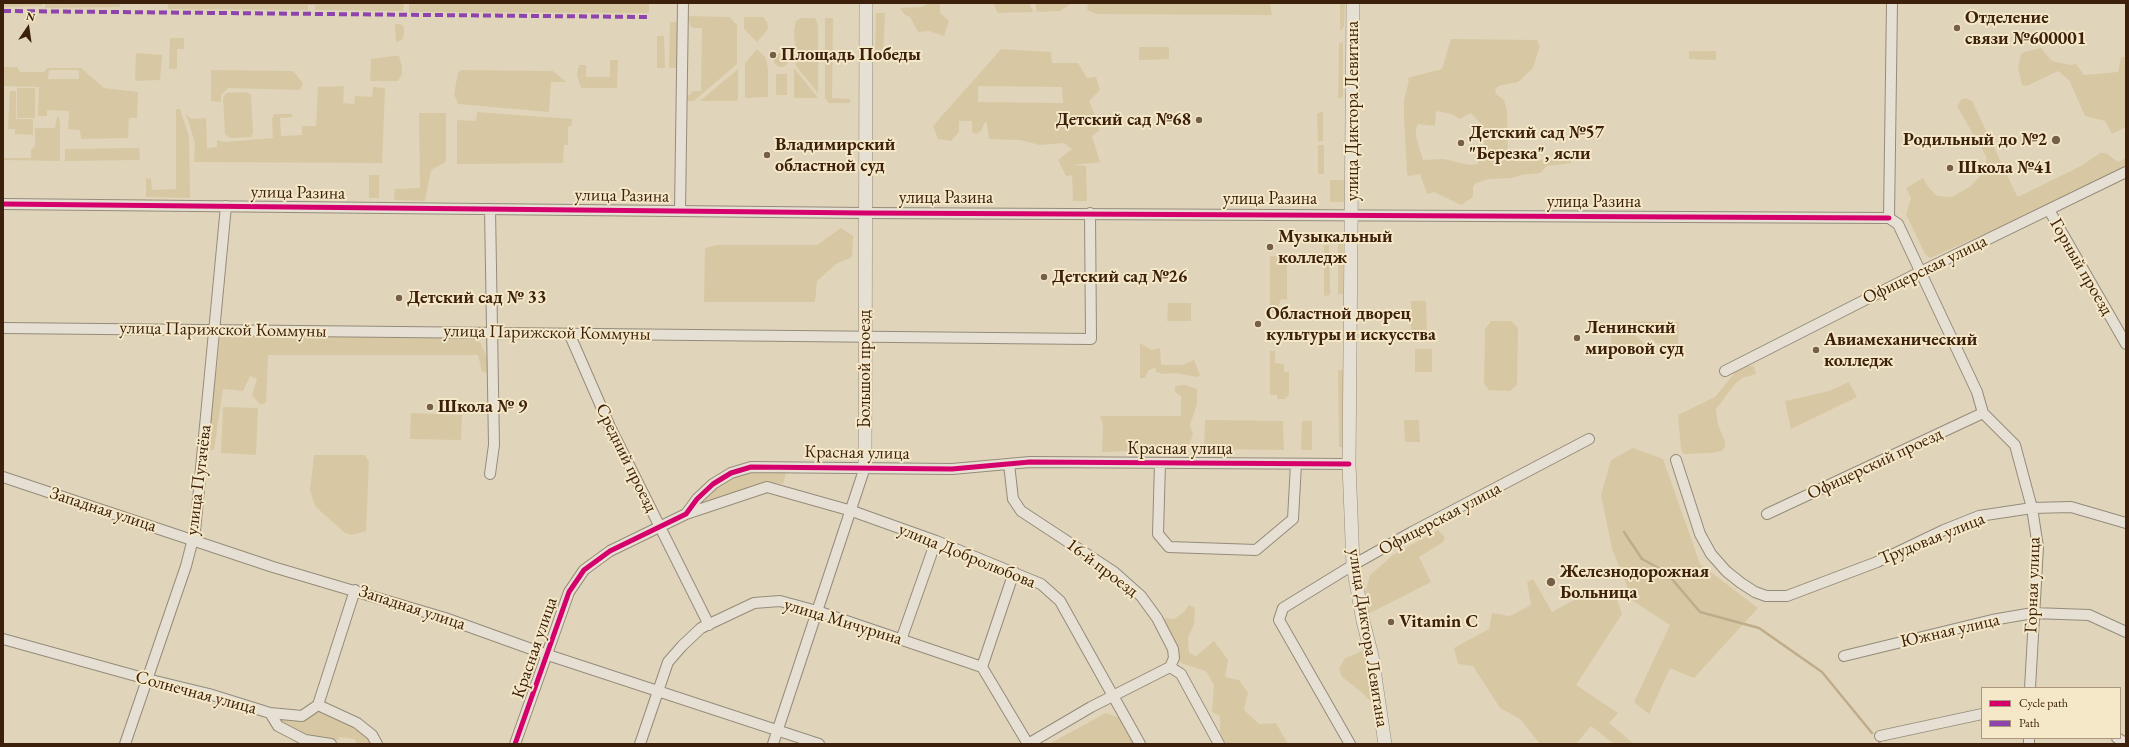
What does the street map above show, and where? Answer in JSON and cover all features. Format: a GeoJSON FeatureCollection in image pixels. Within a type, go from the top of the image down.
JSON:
{"type":"FeatureCollection","features":[{"type":"Feature","properties":{"kind":"street"},"geometry":{"type":"LineString","coordinates":[[680,211],[683,3]]}},
{"type":"Feature","properties":{"kind":"street","name":"Большой проезд"},"geometry":{"type":"LineString","coordinates":[[773,744],[852,511],[865,467],[866,3]]}},
{"type":"Feature","properties":{"kind":"street","name":"улица Диктора Левитана"},"geometry":{"type":"LineString","coordinates":[[1353,3],[1349,464],[1353,565],[1363,621],[1372,656],[1385,744]]}},
{"type":"Feature","properties":{"kind":"street"},"geometry":{"type":"LineString","coordinates":[[1889,218],[1892,3]]}},
{"type":"Feature","properties":{"kind":"street","name":"Офицерская улица"},"geometry":{"type":"LineString","coordinates":[[1725,371],[1920,272],[2126,172]]}},
{"type":"Feature","properties":{"kind":"street","name":"улица Разина"},"geometry":{"type":"LineString","coordinates":[[3,204],[866,213],[1352,214],[1889,218]]}},
{"type":"Feature","properties":{"kind":"street","name":"улица Пугачёва"},"geometry":{"type":"LineString","coordinates":[[125,744],[194,540],[226,206]]}},
{"type":"Feature","properties":{"kind":"street"},"geometry":{"type":"LineString","coordinates":[[490,209],[494,445],[490,474]]}},
{"type":"Feature","properties":{"kind":"street","name":"Горный проезд"},"geometry":{"type":"LineString","coordinates":[[2048,210],[2126,344]]}},
{"type":"Feature","properties":{"kind":"street","name":"улица Парижской Коммуны"},"geometry":{"type":"LineString","coordinates":[[3,328],[1091,339],[1090,213]]}},
{"type":"Feature","properties":{"kind":"street","name":"Горная улица"},"geometry":{"type":"LineString","coordinates":[[1889,218],[1898,224],[1977,392],[1983,413],[2015,445],[2032,508],[2038,547],[2033,613],[2030,687]]}},
{"type":"Feature","properties":{"kind":"street","name":"Средний проезд"},"geometry":{"type":"LineString","coordinates":[[569,333],[610,427],[709,625]]}},
{"type":"Feature","properties":{"kind":"street","name":"Офицерский проезд"},"geometry":{"type":"LineString","coordinates":[[1767,514],[1983,413]]}},
{"type":"Feature","properties":{"kind":"street","name":"Офицерская улица"},"geometry":{"type":"LineString","coordinates":[[1350,744],[1279,620],[1283,608],[1353,565],[1589,439]]}},
{"type":"Feature","properties":{"kind":"street","name":"Трудовая улица"},"geometry":{"type":"LineString","coordinates":[[1676,460],[1700,534],[1711,554],[1736,579],[1755,592],[1766,596],[1787,596],[1794,594],[1876,562],[1944,530],[1979,516],[2032,508],[2071,507],[2126,523]]}},
{"type":"Feature","properties":{"kind":"street","name":"Красная улица"},"geometry":{"type":"LineString","coordinates":[[686,514],[713,484],[731,473],[752,467],[952,469],[1030,462],[1349,464]]}},
{"type":"Feature","properties":{"kind":"street"},"geometry":{"type":"LineString","coordinates":[[1160,463],[1158,534],[1169,547],[1256,550],[1293,519],[1296,464]]}},
{"type":"Feature","properties":{"kind":"street","name":"16-й проезд"},"geometry":{"type":"LineString","coordinates":[[1009,464],[1013,499],[1021,511],[1114,572],[1141,596],[1157,618],[1173,650],[1174,658],[1170,667]]}},
{"type":"Feature","properties":{"kind":"street","name":"Западная улица"},"geometry":{"type":"LineString","coordinates":[[3,477],[273,567],[355,590],[445,618],[548,654],[819,744]]}},
{"type":"Feature","properties":{"kind":"street","name":"Красная улица"},"geometry":{"type":"LineString","coordinates":[[515,744],[569,592],[584,570],[610,551],[686,514],[767,487],[852,511]]}},
{"type":"Feature","properties":{"kind":"street","name":"улица Добролюбова"},"geometry":{"type":"LineString","coordinates":[[852,511],[1014,572],[1041,584],[1060,600],[1140,744]]}},
{"type":"Feature","properties":{"kind":"street"},"geometry":{"type":"LineString","coordinates":[[901,640],[936,542]]}},
{"type":"Feature","properties":{"kind":"street"},"geometry":{"type":"LineString","coordinates":[[1014,572],[982,667],[1028,744],[1114,695],[1170,667],[1181,674],[1219,744]]}},
{"type":"Feature","properties":{"kind":"street"},"geometry":{"type":"LineString","coordinates":[[355,590],[318,705],[357,722],[372,735],[377,744]]}},
{"type":"Feature","properties":{"kind":"street","name":"улица Мичурина"},"geometry":{"type":"LineString","coordinates":[[640,744],[668,662],[701,628],[754,603],[780,601],[817,611],[982,667]]}},
{"type":"Feature","properties":{"kind":"street","name":"Южная улица"},"geometry":{"type":"LineString","coordinates":[[1844,656],[1992,620],[2033,613],[2089,614],[2126,632]]}},
{"type":"Feature","properties":{"kind":"street","name":"Солнечная улица"},"geometry":{"type":"LineString","coordinates":[[3,639],[146,679],[209,694],[270,713],[302,716],[318,705]]}},
{"type":"Feature","properties":{"kind":"street"},"geometry":{"type":"LineString","coordinates":[[270,713],[278,726],[305,740],[331,744]]}},
{"type":"Feature","properties":{"kind":"street"},"geometry":{"type":"LineString","coordinates":[[1880,736],[1981,714]]}},
{"type":"Feature","properties":{"kind":"shaded area"},"geometry":{"type":"Polygon","coordinates":[[[3,3],[42,3],[42,6],[3,7],[3,3]]]}},
{"type":"Feature","properties":{"kind":"shaded area"},"geometry":{"type":"Polygon","coordinates":[[[45,3],[120,3],[120,7],[45,8],[45,3]]]}},
{"type":"Feature","properties":{"kind":"shaded area"},"geometry":{"type":"Polygon","coordinates":[[[168,3],[404,3],[403,11],[315,10],[315,5],[308,5],[308,10],[168,9],[168,3]]]}},
{"type":"Feature","properties":{"kind":"shaded area"},"geometry":{"type":"Polygon","coordinates":[[[409,3],[649,3],[649,13],[409,12],[409,3]]]}},
{"type":"Feature","properties":{"kind":"shaded area"},"geometry":{"type":"Polygon","coordinates":[[[929,3],[940,3],[940,13],[949,21],[944,36],[929,31],[918,32],[910,17],[905,15],[900,8],[922,7],[929,3]]]}},
{"type":"Feature","properties":{"kind":"shaded area"},"geometry":{"type":"Polygon","coordinates":[[[993,3],[1029,3],[1033,12],[998,13],[993,3]]]}},
{"type":"Feature","properties":{"kind":"shaded area"},"geometry":{"type":"Polygon","coordinates":[[[1035,3],[1072,3],[1060,11],[1037,12],[1035,3]]]}},
{"type":"Feature","properties":{"kind":"shaded area"},"geometry":{"type":"Polygon","coordinates":[[[1088,3],[1270,3],[1272,15],[1096,14],[1087,10],[1088,3]]]}},
{"type":"Feature","properties":{"kind":"shaded area"},"geometry":{"type":"Polygon","coordinates":[[[1340,3],[1345,3],[1344,27],[1340,31],[1340,3]]]}},
{"type":"Feature","properties":{"kind":"shaded area"},"geometry":{"type":"Polygon","coordinates":[[[876,13],[885,13],[883,53],[879,54],[875,52],[876,13]]]}},
{"type":"Feature","properties":{"kind":"shaded area"},"geometry":{"type":"Polygon","coordinates":[[[687,16],[730,17],[737,25],[737,64],[694,101],[686,101],[686,98],[693,91],[701,91],[702,28],[693,28],[690,25],[687,16]]]}},
{"type":"Feature","properties":{"kind":"shaded area"},"geometry":{"type":"Polygon","coordinates":[[[744,17],[763,17],[767,22],[768,29],[757,42],[744,29],[744,17]]]}},
{"type":"Feature","properties":{"kind":"shaded area"},"geometry":{"type":"Polygon","coordinates":[[[801,18],[815,18],[818,25],[818,93],[796,66],[794,30],[796,21],[801,18]]]}},
{"type":"Feature","properties":{"kind":"shaded area"},"geometry":{"type":"Polygon","coordinates":[[[825,18],[833,18],[832,98],[850,99],[850,103],[829,103],[825,98],[825,18]]]}},
{"type":"Feature","properties":{"kind":"shaded area"},"geometry":{"type":"Polygon","coordinates":[[[670,22],[679,22],[679,68],[669,68],[670,22]]]}},
{"type":"Feature","properties":{"kind":"shaded area"},"geometry":{"type":"Polygon","coordinates":[[[395,24],[400,24],[404,27],[402,40],[396,42],[395,24]]]}},
{"type":"Feature","properties":{"kind":"shaded area"},"geometry":{"type":"Polygon","coordinates":[[[657,36],[664,36],[665,68],[657,68],[657,36]]]}},
{"type":"Feature","properties":{"kind":"shaded area"},"geometry":{"type":"Polygon","coordinates":[[[170,38],[184,38],[184,49],[177,49],[177,69],[169,69],[170,38]]]}},
{"type":"Feature","properties":{"kind":"shaded area"},"geometry":{"type":"Polygon","coordinates":[[[1451,39],[1537,40],[1540,46],[1533,68],[1518,82],[1498,86],[1495,90],[1496,94],[1504,100],[1507,110],[1508,158],[1521,161],[1554,160],[1555,150],[1560,149],[1571,161],[1571,163],[1547,166],[1540,173],[1521,175],[1512,178],[1489,179],[1476,183],[1473,187],[1473,197],[1461,205],[1434,192],[1427,194],[1420,174],[1409,176],[1407,174],[1404,101],[1409,80],[1407,78],[1442,69],[1451,39]],[[1436,111],[1435,126],[1418,124],[1416,128],[1416,137],[1423,160],[1444,159],[1469,165],[1477,164],[1480,159],[1485,139],[1482,125],[1471,113],[1460,119],[1451,114],[1436,111]]]}},
{"type":"Feature","properties":{"kind":"shaded area"},"geometry":{"type":"Polygon","coordinates":[[[1343,42],[1343,97],[1338,99],[1339,43],[1343,42]]]}},
{"type":"Feature","properties":{"kind":"shaded area"},"geometry":{"type":"Polygon","coordinates":[[[1139,47],[1169,47],[1169,59],[1139,60],[1139,47]]]}},
{"type":"Feature","properties":{"kind":"shaded area"},"geometry":{"type":"Polygon","coordinates":[[[2041,48],[2052,61],[2070,65],[2076,64],[2084,75],[2118,72],[2121,57],[2126,57],[2126,127],[2112,134],[2105,121],[2085,116],[2069,80],[2058,71],[2027,86],[2022,85],[2018,68],[2021,53],[2041,48]]]}},
{"type":"Feature","properties":{"kind":"shaded area"},"geometry":{"type":"Polygon","coordinates":[[[757,49],[766,58],[768,69],[768,97],[745,98],[745,63],[757,49]]]}},
{"type":"Feature","properties":{"kind":"shaded area"},"geometry":{"type":"Polygon","coordinates":[[[1001,49],[1051,52],[1052,63],[1078,63],[1087,78],[1096,77],[1100,90],[1089,101],[1098,123],[1099,131],[1092,136],[1100,162],[1073,165],[1086,166],[1087,201],[1073,201],[1072,175],[1066,176],[1058,160],[1072,149],[1064,143],[1040,145],[1020,140],[989,139],[987,124],[985,122],[981,131],[976,134],[972,132],[972,121],[959,121],[959,132],[951,141],[938,139],[933,126],[1001,49]],[[978,86],[978,102],[1063,103],[1062,87],[978,86]]]}},
{"type":"Feature","properties":{"kind":"shaded area"},"geometry":{"type":"Polygon","coordinates":[[[1689,51],[1716,51],[1716,60],[1689,59],[1689,51]]]}},
{"type":"Feature","properties":{"kind":"shaded area"},"geometry":{"type":"Polygon","coordinates":[[[136,53],[162,55],[160,80],[135,81],[136,53]]]}},
{"type":"Feature","properties":{"kind":"shaded area"},"geometry":{"type":"Polygon","coordinates":[[[781,53],[786,55],[788,60],[786,65],[781,67],[776,65],[774,60],[776,55],[781,53]]]}},
{"type":"Feature","properties":{"kind":"shaded area"},"geometry":{"type":"Polygon","coordinates":[[[399,56],[402,67],[402,74],[398,81],[370,81],[371,59],[399,56]]]}},
{"type":"Feature","properties":{"kind":"shaded area"},"geometry":{"type":"Polygon","coordinates":[[[610,60],[618,60],[617,88],[581,88],[577,75],[579,65],[586,65],[586,77],[610,77],[610,60]]]}},
{"type":"Feature","properties":{"kind":"shaded area"},"geometry":{"type":"Polygon","coordinates":[[[3,67],[17,67],[20,72],[44,72],[47,68],[81,68],[104,88],[138,92],[137,118],[129,118],[128,138],[81,139],[80,130],[68,129],[69,111],[47,110],[47,116],[38,116],[39,87],[3,86],[3,67]],[[49,70],[48,79],[79,79],[79,70],[49,70]]]}},
{"type":"Feature","properties":{"kind":"shaded area"},"geometry":{"type":"Polygon","coordinates":[[[794,68],[818,98],[794,98],[794,68]]]}},
{"type":"Feature","properties":{"kind":"shaded area"},"geometry":{"type":"Polygon","coordinates":[[[738,69],[738,99],[736,101],[700,101],[738,69]]]}},
{"type":"Feature","properties":{"kind":"shaded area"},"geometry":{"type":"Polygon","coordinates":[[[211,70],[293,71],[303,83],[300,90],[228,88],[221,95],[221,102],[211,101],[211,70]]]}},
{"type":"Feature","properties":{"kind":"shaded area"},"geometry":{"type":"Polygon","coordinates":[[[461,70],[553,71],[566,82],[551,82],[549,112],[458,104],[454,94],[458,73],[461,70]]]}},
{"type":"Feature","properties":{"kind":"shaded area"},"geometry":{"type":"Polygon","coordinates":[[[776,74],[787,74],[787,95],[776,95],[776,74]]]}},
{"type":"Feature","properties":{"kind":"shaded area"},"geometry":{"type":"Polygon","coordinates":[[[344,86],[343,103],[354,104],[355,96],[372,97],[373,87],[385,88],[382,163],[194,162],[195,143],[186,114],[191,119],[206,118],[207,148],[217,147],[217,140],[224,142],[273,138],[272,119],[274,114],[293,114],[292,117],[280,118],[281,136],[302,135],[302,126],[316,126],[318,87],[344,86]]]}},
{"type":"Feature","properties":{"kind":"shaded area"},"geometry":{"type":"Polygon","coordinates":[[[17,88],[35,88],[35,118],[17,118],[17,88]]]}},
{"type":"Feature","properties":{"kind":"shaded area"},"geometry":{"type":"Polygon","coordinates":[[[10,91],[16,91],[16,119],[33,119],[33,135],[15,134],[15,129],[8,129],[10,91]]]}},
{"type":"Feature","properties":{"kind":"shaded area"},"geometry":{"type":"Polygon","coordinates":[[[247,92],[251,95],[253,133],[251,137],[230,138],[225,134],[223,97],[227,93],[247,92]]]}},
{"type":"Feature","properties":{"kind":"shaded area"},"geometry":{"type":"Polygon","coordinates":[[[1965,98],[1972,101],[2017,196],[2020,196],[2081,166],[2100,153],[2106,153],[2118,162],[2126,158],[2126,167],[2012,222],[1930,258],[1925,254],[1906,214],[1911,198],[1906,188],[1923,178],[1929,188],[1937,196],[1952,197],[1971,186],[1983,173],[1987,158],[1957,106],[1961,100],[1965,98]]]}},
{"type":"Feature","properties":{"kind":"shaded area"},"geometry":{"type":"Polygon","coordinates":[[[176,109],[180,109],[189,136],[190,198],[146,197],[146,178],[151,179],[152,190],[176,189],[176,109]]]}},
{"type":"Feature","properties":{"kind":"shaded area"},"geometry":{"type":"Polygon","coordinates":[[[477,112],[572,119],[572,125],[568,127],[568,145],[564,145],[563,163],[457,164],[457,120],[476,121],[477,112]]]}},
{"type":"Feature","properties":{"kind":"shaded area"},"geometry":{"type":"Polygon","coordinates":[[[1323,112],[1323,141],[1318,141],[1317,113],[1323,112]]]}},
{"type":"Feature","properties":{"kind":"shaded area"},"geometry":{"type":"Polygon","coordinates":[[[419,113],[446,113],[446,162],[431,170],[425,201],[394,200],[395,189],[420,188],[419,113]]]}},
{"type":"Feature","properties":{"kind":"shaded area"},"geometry":{"type":"Polygon","coordinates":[[[57,116],[59,117],[60,125],[60,161],[3,160],[3,158],[31,158],[31,150],[35,146],[35,128],[55,128],[57,116]]]}},
{"type":"Feature","properties":{"kind":"shaded area"},"geometry":{"type":"Polygon","coordinates":[[[1318,145],[1324,145],[1324,174],[1318,174],[1318,145]]]}},
{"type":"Feature","properties":{"kind":"shaded area"},"geometry":{"type":"Polygon","coordinates":[[[139,148],[140,160],[65,161],[65,149],[139,148]]]}},
{"type":"Feature","properties":{"kind":"shaded area"},"geometry":{"type":"Polygon","coordinates":[[[369,175],[379,175],[379,198],[369,198],[369,175]]]}},
{"type":"Feature","properties":{"kind":"shaded area"},"geometry":{"type":"Polygon","coordinates":[[[1330,180],[1344,180],[1344,202],[1330,202],[1330,180]]]}},
{"type":"Feature","properties":{"kind":"shaded area"},"geometry":{"type":"Polygon","coordinates":[[[841,228],[853,236],[852,257],[836,264],[817,281],[815,302],[704,302],[705,248],[716,245],[817,245],[841,228]]]}},
{"type":"Feature","properties":{"kind":"shaded area"},"geometry":{"type":"Polygon","coordinates":[[[1338,244],[1343,244],[1343,294],[1338,294],[1338,244]]]}},
{"type":"Feature","properties":{"kind":"shaded area"},"geometry":{"type":"Polygon","coordinates":[[[1324,245],[1329,245],[1330,295],[1324,296],[1324,245]]]}},
{"type":"Feature","properties":{"kind":"shaded area"},"geometry":{"type":"Polygon","coordinates":[[[1278,252],[1287,255],[1287,300],[1281,299],[1276,312],[1270,312],[1270,256],[1278,256],[1278,252]]]}},
{"type":"Feature","properties":{"kind":"shaded area"},"geometry":{"type":"Polygon","coordinates":[[[1411,301],[1426,301],[1427,334],[1411,334],[1411,301]]]}},
{"type":"Feature","properties":{"kind":"shaded area"},"geometry":{"type":"Polygon","coordinates":[[[1168,303],[1191,303],[1191,321],[1167,321],[1168,303]]]}},
{"type":"Feature","properties":{"kind":"shaded area"},"geometry":{"type":"Polygon","coordinates":[[[1491,321],[1511,321],[1518,328],[1517,385],[1510,391],[1489,390],[1484,383],[1485,329],[1491,321]]]}},
{"type":"Feature","properties":{"kind":"shaded area"},"geometry":{"type":"Polygon","coordinates":[[[1634,321],[1679,322],[1678,344],[1656,343],[1634,321]]]}},
{"type":"Feature","properties":{"kind":"shaded area"},"geometry":{"type":"Polygon","coordinates":[[[1611,325],[1625,325],[1650,349],[1611,348],[1611,325]]]}},
{"type":"Feature","properties":{"kind":"shaded area"},"geometry":{"type":"Polygon","coordinates":[[[228,335],[476,338],[480,342],[487,358],[488,373],[482,372],[478,355],[268,355],[266,403],[260,404],[252,396],[257,379],[250,376],[243,391],[223,389],[214,450],[210,450],[207,444],[220,338],[228,335]]]}},
{"type":"Feature","properties":{"kind":"shaded area"},"geometry":{"type":"Polygon","coordinates":[[[1140,343],[1152,350],[1160,348],[1161,365],[1183,365],[1194,360],[1200,375],[1197,377],[1175,373],[1163,374],[1156,372],[1155,367],[1148,371],[1145,378],[1140,378],[1140,343]]]}},
{"type":"Feature","properties":{"kind":"shaded area"},"geometry":{"type":"Polygon","coordinates":[[[1415,349],[1432,349],[1432,372],[1415,372],[1415,349]]]}},
{"type":"Feature","properties":{"kind":"shaded area"},"geometry":{"type":"Polygon","coordinates":[[[1270,351],[1275,351],[1275,363],[1284,364],[1284,372],[1289,372],[1289,395],[1285,399],[1277,399],[1277,395],[1270,395],[1270,351]]]}},
{"type":"Feature","properties":{"kind":"shaded area"},"geometry":{"type":"Polygon","coordinates":[[[1748,366],[1754,366],[1756,374],[1742,378],[1735,384],[1716,409],[1718,425],[1725,441],[1725,446],[1722,451],[1712,453],[1684,454],[1681,450],[1678,415],[1715,397],[1737,370],[1748,366]]]}},
{"type":"Feature","properties":{"kind":"shaded area"},"geometry":{"type":"Polygon","coordinates":[[[1338,370],[1343,370],[1343,447],[1339,447],[1338,370]]]}},
{"type":"Feature","properties":{"kind":"shaded area"},"geometry":{"type":"Polygon","coordinates":[[[1849,382],[1857,397],[1791,429],[1785,401],[1829,391],[1849,382]]]}},
{"type":"Feature","properties":{"kind":"shaded area"},"geometry":{"type":"Polygon","coordinates":[[[1185,385],[1197,389],[1197,404],[1190,425],[1193,435],[1187,449],[1102,452],[1103,425],[1100,416],[1181,416],[1181,396],[1175,392],[1175,386],[1185,385]]]}},
{"type":"Feature","properties":{"kind":"shaded area"},"geometry":{"type":"Polygon","coordinates":[[[223,407],[258,408],[256,455],[221,453],[223,407]]]}},
{"type":"Feature","properties":{"kind":"shaded area"},"geometry":{"type":"Polygon","coordinates":[[[411,413],[462,415],[461,440],[410,439],[411,413]]]}},
{"type":"Feature","properties":{"kind":"shaded area"},"geometry":{"type":"Polygon","coordinates":[[[1205,420],[1283,421],[1284,450],[1204,449],[1205,420]]]}},
{"type":"Feature","properties":{"kind":"shaded area"},"geometry":{"type":"Polygon","coordinates":[[[1404,420],[1419,420],[1420,442],[1405,442],[1404,420]]]}},
{"type":"Feature","properties":{"kind":"shaded area"},"geometry":{"type":"Polygon","coordinates":[[[1302,421],[1312,421],[1312,450],[1301,450],[1302,421]]]}},
{"type":"Feature","properties":{"kind":"shaded area"},"geometry":{"type":"Polygon","coordinates":[[[1633,448],[1663,459],[1700,564],[1758,608],[1694,678],[1670,668],[1649,714],[1634,702],[1670,625],[1633,601],[1612,549],[1601,495],[1611,460],[1633,448]]]}},
{"type":"Feature","properties":{"kind":"shaded area"},"geometry":{"type":"Polygon","coordinates":[[[314,455],[365,455],[369,462],[366,531],[352,535],[345,533],[315,506],[310,490],[314,455]]]}},
{"type":"Feature","properties":{"kind":"shaded area"},"geometry":{"type":"Polygon","coordinates":[[[740,473],[786,473],[783,484],[763,482],[708,503],[705,500],[705,497],[716,487],[740,473]]]}},
{"type":"Feature","properties":{"kind":"shaded area"},"geometry":{"type":"Polygon","coordinates":[[[1438,530],[1445,537],[1443,542],[1419,557],[1431,582],[1368,614],[1365,594],[1370,575],[1393,555],[1438,530]]]}},
{"type":"Feature","properties":{"kind":"shaded area"},"geometry":{"type":"Polygon","coordinates":[[[1533,579],[1552,612],[1574,600],[1574,591],[1605,589],[1615,594],[1622,614],[1576,685],[1618,713],[1609,723],[1634,744],[1614,744],[1591,726],[1576,744],[1540,744],[1520,719],[1500,708],[1473,666],[1458,664],[1454,648],[1489,629],[1492,613],[1510,616],[1531,605],[1527,582],[1533,579]]]}},
{"type":"Feature","properties":{"kind":"shaded area"},"geometry":{"type":"Polygon","coordinates":[[[1189,605],[1195,608],[1194,624],[1188,638],[1189,653],[1196,656],[1214,641],[1228,660],[1225,677],[1239,680],[1248,693],[1244,710],[1259,724],[1276,723],[1288,744],[1226,744],[1220,733],[1220,716],[1212,712],[1214,685],[1206,671],[1181,663],[1173,639],[1164,623],[1165,618],[1174,619],[1184,612],[1189,605]]]}},
{"type":"Feature","properties":{"kind":"shaded area"},"geometry":{"type":"Polygon","coordinates":[[[1365,650],[1377,707],[1342,677],[1339,669],[1345,658],[1365,650]]]}},
{"type":"Feature","properties":{"kind":"shaded area"},"geometry":{"type":"Polygon","coordinates":[[[318,709],[366,733],[373,744],[356,743],[355,739],[340,737],[338,740],[307,737],[280,724],[279,718],[318,709]]]}},
{"type":"Feature","properties":{"kind":"shaded area"},"geometry":{"type":"Polygon","coordinates":[[[1106,713],[1120,718],[1134,744],[1049,744],[1106,713]]]}},
{"type":"Feature","properties":{"kind":"waterway"},"geometry":{"type":"LineString","coordinates":[[1624,532],[1642,559],[1666,572],[1700,612],[1759,628],[1822,672],[1872,733]]}},
{"type":"Feature","properties":{"kind":"marked path"},"geometry":{"type":"LineString","coordinates":[[3,11],[647,17]]}},
{"type":"Feature","properties":{"kind":"cycle path"},"geometry":{"type":"LineString","coordinates":[[3,204],[865,213],[1889,218]]}},
{"type":"Feature","properties":{"kind":"cycle path"},"geometry":{"type":"LineString","coordinates":[[515,744],[569,592],[584,570],[610,551],[686,514],[697,499],[713,484],[731,473],[751,467],[952,469],[1030,462],[1349,464]]}},
{"type":"Feature","properties":{"kind":"place","name":"Отделение связи №600001"},"geometry":{"type":"Point","coordinates":[1957,28]}},
{"type":"Feature","properties":{"kind":"place","name":"Площадь Победы"},"geometry":{"type":"Point","coordinates":[773,55]}},
{"type":"Feature","properties":{"kind":"place","name":"Детский сад №68"},"geometry":{"type":"Point","coordinates":[1199,120]}},
{"type":"Feature","properties":{"kind":"place","name":"Родильный до №2"},"geometry":{"type":"Point","coordinates":[2056,140]}},
{"type":"Feature","properties":{"kind":"place","name":"Детский сад №57 \"Березка\", ясли"},"geometry":{"type":"Point","coordinates":[1461,143]}},
{"type":"Feature","properties":{"kind":"place","name":"Владимирский областной суд"},"geometry":{"type":"Point","coordinates":[767,155]}},
{"type":"Feature","properties":{"kind":"place","name":"Школа №41"},"geometry":{"type":"Point","coordinates":[1950,168]}},
{"type":"Feature","properties":{"kind":"place","name":"Музыкальный колледж"},"geometry":{"type":"Point","coordinates":[1270,247]}},
{"type":"Feature","properties":{"kind":"place","name":"Детский сад №26"},"geometry":{"type":"Point","coordinates":[1044,277]}},
{"type":"Feature","properties":{"kind":"place","name":"Детский сад № 33"},"geometry":{"type":"Point","coordinates":[399,298]}},
{"type":"Feature","properties":{"kind":"place","name":"Областной дворец культуры и искусства"},"geometry":{"type":"Point","coordinates":[1258,324]}},
{"type":"Feature","properties":{"kind":"place","name":"Ленинский мировой суд"},"geometry":{"type":"Point","coordinates":[1577,338]}},
{"type":"Feature","properties":{"kind":"place","name":"Авиамеханический колледж"},"geometry":{"type":"Point","coordinates":[1816,350]}},
{"type":"Feature","properties":{"kind":"place","name":"Школа № 9"},"geometry":{"type":"Point","coordinates":[430,407]}},
{"type":"Feature","properties":{"kind":"place","name":"Железнодорожная Больница"},"geometry":{"type":"Point","coordinates":[1551,582]}},
{"type":"Feature","properties":{"kind":"place","name":"Vitamin C"},"geometry":{"type":"Point","coordinates":[1391,622]}}]}
